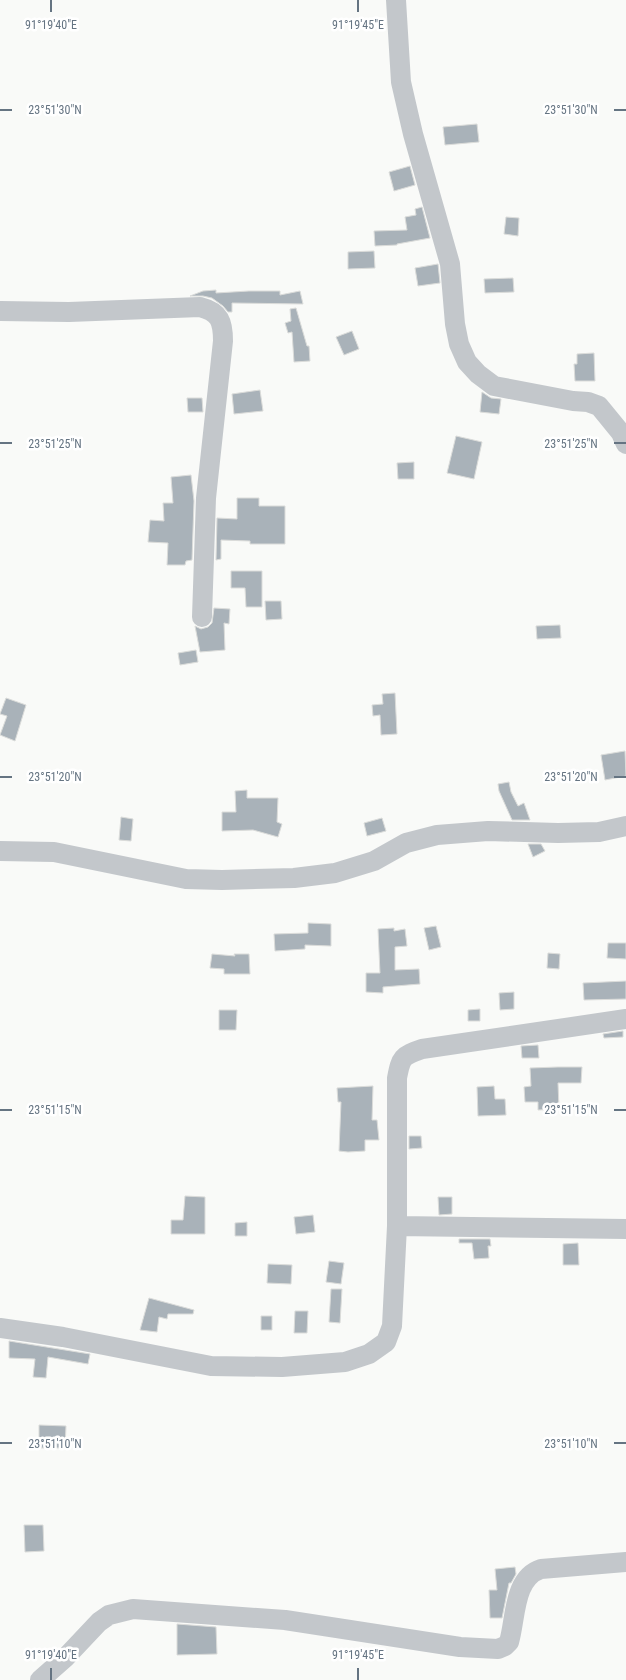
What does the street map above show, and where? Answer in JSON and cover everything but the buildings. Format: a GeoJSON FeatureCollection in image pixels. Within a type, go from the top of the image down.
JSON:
{"type":"FeatureCollection","features":[{"type":"Feature","properties":{"kind":"street"},"geometry":{"type":"LineString","coordinates":[[396,0],[401,82],[413,134],[450,264],[455,324],[459,344],[467,362],[478,374],[494,386],[555,398],[588,402],[600,406],[621,434],[626,444]]}},
{"type":"Feature","properties":{"kind":"street"},"geometry":{"type":"LineString","coordinates":[[0,311],[69,312],[200,307],[210,309],[218,315],[223,327],[224,341],[206,498],[202,617]]}},
{"type":"Feature","properties":{"kind":"street"},"geometry":{"type":"LineString","coordinates":[[0,850],[54,852],[186,878],[222,880],[294,878],[342,871],[374,862],[406,844],[437,835],[488,831],[599,832],[626,826]]}},
{"type":"Feature","properties":{"kind":"street"},"geometry":{"type":"LineString","coordinates":[[0,1328],[63,1337],[211,1366],[282,1367],[345,1362],[369,1354],[386,1342],[392,1326],[397,1226],[397,1078],[399,1065],[406,1055],[422,1050],[626,1019]]}},
{"type":"Feature","properties":{"kind":"street"},"geometry":{"type":"LineString","coordinates":[[397,1226],[626,1229]]}},
{"type":"Feature","properties":{"kind":"street"},"geometry":{"type":"LineString","coordinates":[[40,1680],[66,1657],[99,1622],[109,1615],[133,1610],[285,1620],[452,1646],[498,1649],[509,1642],[519,1596],[528,1575],[540,1569],[626,1562]]}}]}
